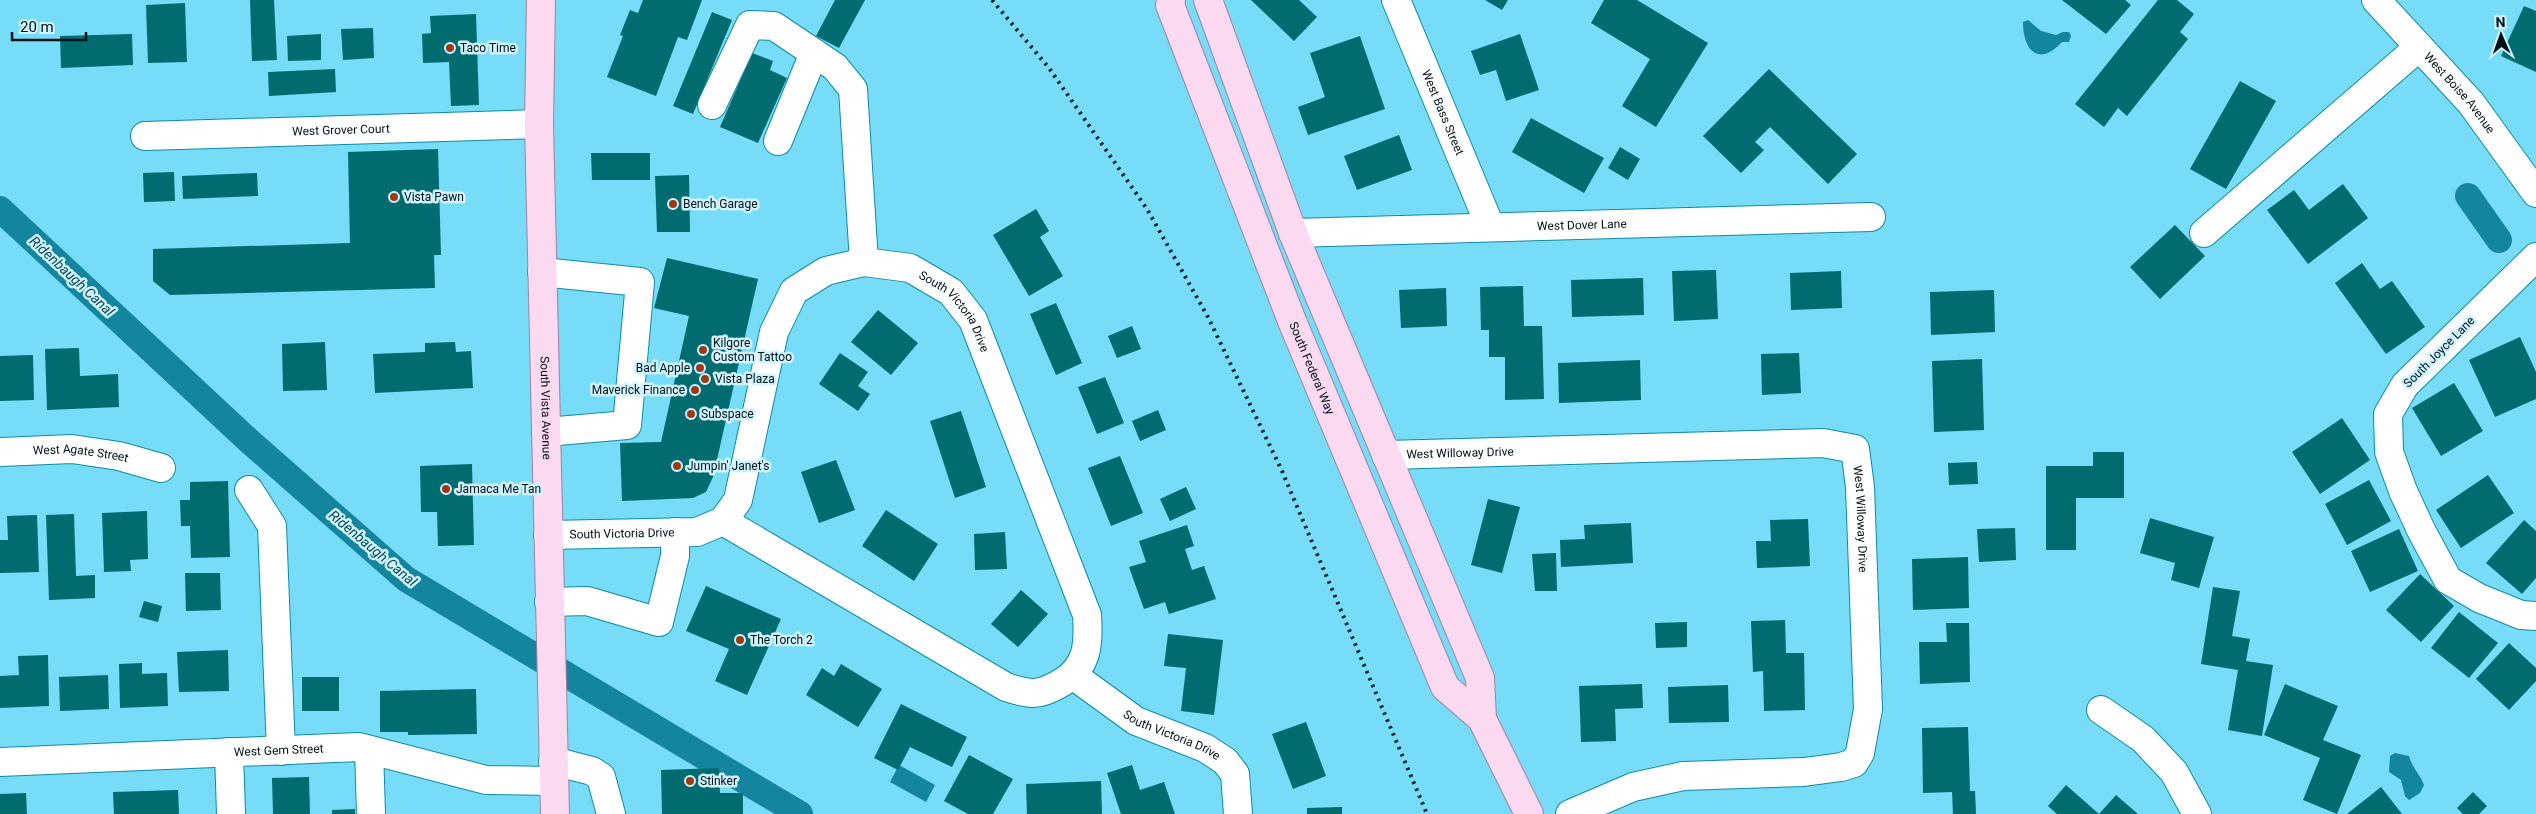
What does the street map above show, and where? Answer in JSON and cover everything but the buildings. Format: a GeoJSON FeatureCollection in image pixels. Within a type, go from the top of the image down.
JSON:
{"type":"FeatureCollection","features":[{"type":"Feature","properties":{"kind":"main road","name":"South Vista Avenue"},"geometry":{"type":"LineString","coordinates":[[541,0],[539,124],[555,814]]}},
{"type":"Feature","properties":{"kind":"main road","name":"South Federal Way"},"geometry":{"type":"LineString","coordinates":[[1171,0],[1170,5],[1173,14],[1292,321],[1445,687],[1482,719],[1529,814]]}},
{"type":"Feature","properties":{"kind":"main road","name":"South Federal Way"},"geometry":{"type":"LineString","coordinates":[[1208,0],[1293,233],[1480,678],[1482,719]]}},
{"type":"Feature","properties":{"kind":"street","name":"West Bass Street"},"geometry":{"type":"LineString","coordinates":[[1396,0],[1490,226]]}},
{"type":"Feature","properties":{"kind":"street","name":"West Boise Avenue"},"geometry":{"type":"LineString","coordinates":[[2376,0],[2471,104],[2536,193]]}},
{"type":"Feature","properties":{"kind":"street"},"geometry":{"type":"LineString","coordinates":[[712,105],[750,25],[774,26],[835,67],[853,89],[864,262]]}},
{"type":"Feature","properties":{"kind":"street"},"geometry":{"type":"LineString","coordinates":[[2204,233],[2419,47]]}},
{"type":"Feature","properties":{"kind":"street"},"geometry":{"type":"LineString","coordinates":[[778,141],[814,53]]}},
{"type":"Feature","properties":{"kind":"street","name":"West Grover Court"},"geometry":{"type":"LineString","coordinates":[[145,136],[539,124]]}},
{"type":"Feature","properties":{"kind":"street","name":"West Dover Lane"},"geometry":{"type":"LineString","coordinates":[[1293,233],[1490,226],[1871,217]]}},
{"type":"Feature","properties":{"kind":"street","name":"South Joyce Lane"},"geometry":{"type":"LineString","coordinates":[[2536,257],[2404,385],[2388,414],[2389,452],[2403,491],[2431,550],[2448,580],[2479,598],[2521,615],[2536,616]]}},
{"type":"Feature","properties":{"kind":"street","name":"South Victoria Drive"},"geometry":{"type":"LineString","coordinates":[[548,535],[697,532],[723,520],[738,500],[774,332],[794,291],[826,271],[864,262],[910,268],[951,292],[973,320],[1086,615],[1088,638],[1084,657],[1074,676],[1136,721],[1205,748],[1225,761],[1235,774],[1238,814]]}},
{"type":"Feature","properties":{"kind":"street"},"geometry":{"type":"LineString","coordinates":[[542,272],[640,282],[627,425],[546,432]]}},
{"type":"Feature","properties":{"kind":"street","name":"West Willoway Drive"},"geometry":{"type":"LineString","coordinates":[[1386,455],[1823,443],[1854,449],[1860,487],[1868,709],[1860,753],[1854,763],[1840,768],[1804,772],[1683,776],[1633,788],[1570,814]]}},
{"type":"Feature","properties":{"kind":"street","name":"West Agate Street"},"geometry":{"type":"LineString","coordinates":[[0,452],[72,449],[119,456],[161,468]]}},
{"type":"Feature","properties":{"kind":"street"},"geometry":{"type":"LineString","coordinates":[[249,490],[272,526],[281,751]]}},
{"type":"Feature","properties":{"kind":"street"},"geometry":{"type":"LineString","coordinates":[[723,520],[1006,687],[1025,694],[1045,693],[1074,676]]}},
{"type":"Feature","properties":{"kind":"street"},"geometry":{"type":"LineString","coordinates":[[549,602],[587,601],[658,622],[675,556],[676,532]]}},
{"type":"Feature","properties":{"kind":"street"},"geometry":{"type":"LineString","coordinates":[[2101,710],[2143,739],[2174,772],[2197,814]]}},
{"type":"Feature","properties":{"kind":"street","name":"West Gem Street"},"geometry":{"type":"LineString","coordinates":[[0,762],[359,748],[486,780],[554,771],[592,771],[601,776],[611,814]]}},
{"type":"Feature","properties":{"kind":"street"},"geometry":{"type":"LineString","coordinates":[[369,750],[371,814]]}},
{"type":"Feature","properties":{"kind":"street"},"geometry":{"type":"LineString","coordinates":[[230,752],[231,814]]}},
{"type":"Feature","properties":{"kind":"water"},"geometry":{"type":"Polygon","coordinates":[[[2028,20],[2041,31],[2056,35],[2069,32],[2071,36],[2069,42],[2062,42],[2054,50],[2046,54],[2034,52],[2029,48],[2024,32],[2023,22],[2028,20]]]}},
{"type":"Feature","properties":{"kind":"water"},"geometry":{"type":"Polygon","coordinates":[[[2395,753],[2409,756],[2424,785],[2420,793],[2409,800],[2405,796],[2401,780],[2389,772],[2390,756],[2395,753]]]}},
{"type":"Feature","properties":{"kind":"water"},"geometry":{"type":"Polygon","coordinates":[[[899,765],[935,785],[926,802],[890,782],[899,765]]]}},
{"type":"Feature","properties":{"kind":"waterway"},"geometry":{"type":"LineString","coordinates":[[2468,196],[2499,240]]}},
{"type":"Feature","properties":{"kind":"waterway","name":"Ridenbaugh Canal"},"geometry":{"type":"LineString","coordinates":[[0,209],[248,440],[406,579],[800,814]]}},
{"type":"Feature","properties":{"kind":"railway"},"geometry":{"type":"LineString","coordinates":[[992,0],[1049,68],[1147,209],[1208,317],[1282,471],[1427,814]]}},
{"type":"Feature","properties":{"kind":"place","name":"Taco Time"},"geometry":{"type":"Point","coordinates":[450,48]}},
{"type":"Feature","properties":{"kind":"place","name":"Vista Pawn"},"geometry":{"type":"Point","coordinates":[394,197]}},
{"type":"Feature","properties":{"kind":"place","name":"Bench Garage"},"geometry":{"type":"Point","coordinates":[673,204]}},
{"type":"Feature","properties":{"kind":"place","name":"Kilgore Custom Tattoo"},"geometry":{"type":"Point","coordinates":[703,350]}},
{"type":"Feature","properties":{"kind":"place","name":"Bad Apple"},"geometry":{"type":"Point","coordinates":[700,368]}},
{"type":"Feature","properties":{"kind":"place","name":"Vista Plaza"},"geometry":{"type":"Point","coordinates":[705,379]}},
{"type":"Feature","properties":{"kind":"place","name":"Maverick Finance"},"geometry":{"type":"Point","coordinates":[695,390]}},
{"type":"Feature","properties":{"kind":"place","name":"Subspace"},"geometry":{"type":"Point","coordinates":[691,414]}},
{"type":"Feature","properties":{"kind":"place","name":"Jumpin' Janet's"},"geometry":{"type":"Point","coordinates":[677,466]}},
{"type":"Feature","properties":{"kind":"place","name":"Jamaca Me Tan"},"geometry":{"type":"Point","coordinates":[446,489]}},
{"type":"Feature","properties":{"kind":"place","name":"The Torch 2"},"geometry":{"type":"Point","coordinates":[740,640]}},
{"type":"Feature","properties":{"kind":"place","name":"Stinker"},"geometry":{"type":"Point","coordinates":[690,781]}}]}
